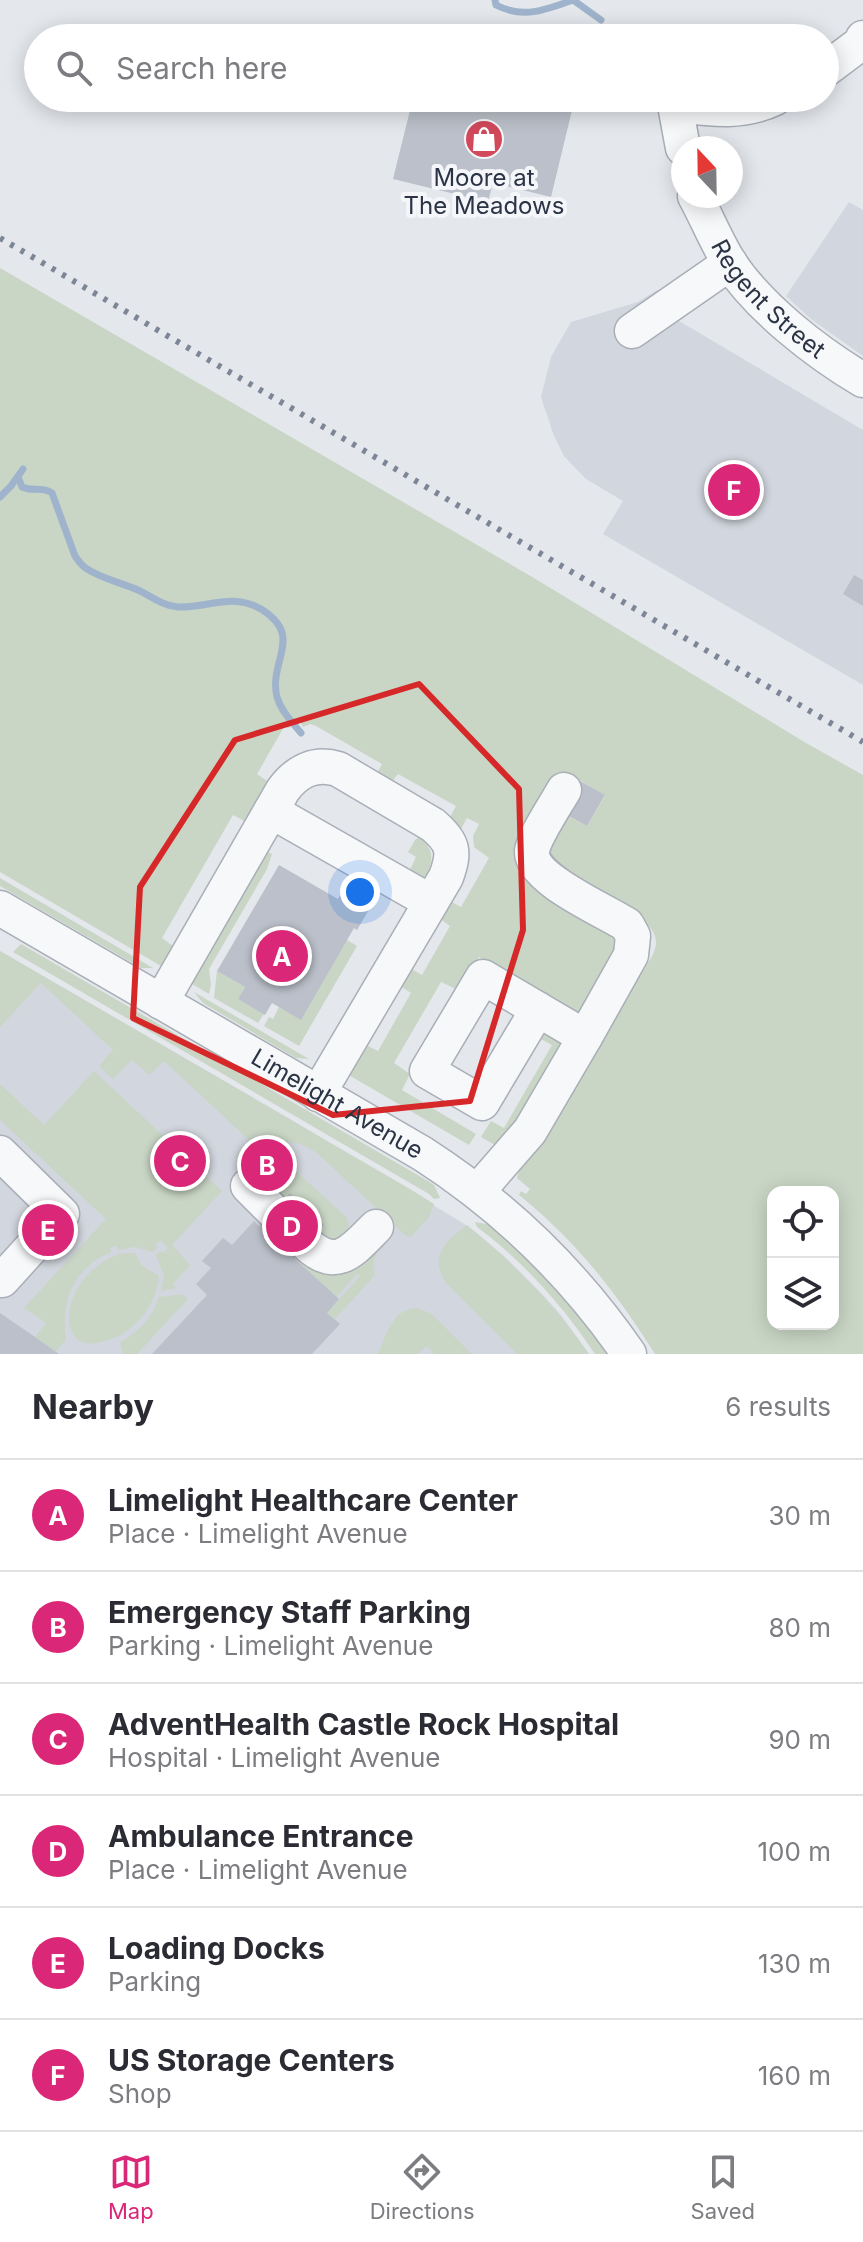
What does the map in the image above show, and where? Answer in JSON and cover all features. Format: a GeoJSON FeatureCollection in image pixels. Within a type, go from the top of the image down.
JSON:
{"type":"FeatureCollection","features":[{"type":"Feature","properties":{"kind":"street"},"geometry":{"type":"LineString","coordinates":[[839,60],[863,38]]}},
{"type":"Feature","properties":{"kind":"street"},"geometry":{"type":"LineString","coordinates":[[676,112],[681,136]]}},
{"type":"Feature","properties":{"kind":"street","name":"Regent Street"},"geometry":{"type":"LineString","coordinates":[[701,208],[730,263],[761,301],[830,360],[863,380]]}},
{"type":"Feature","properties":{"kind":"street"},"geometry":{"type":"LineString","coordinates":[[632,331],[730,263]]}},
{"type":"Feature","properties":{"kind":"street"},"geometry":{"type":"LineString","coordinates":[[161,1002],[292,777],[327,766],[338,769],[433,825],[446,836],[452,860],[446,877],[318,1094]]}},
{"type":"Feature","properties":{"kind":"street"},"geometry":{"type":"LineString","coordinates":[[477,1192],[530,1131],[631,955],[633,936],[627,925],[546,876],[534,860],[532,852],[536,839],[564,790]]}},
{"type":"Feature","properties":{"kind":"street"},"geometry":{"type":"LineString","coordinates":[[271,811],[431,902]]}},
{"type":"Feature","properties":{"kind":"street","name":"Limelight Avenue"},"geometry":{"type":"LineString","coordinates":[[0,908],[458,1177],[520,1227],[557,1263],[629,1354]]}},
{"type":"Feature","properties":{"kind":"street"},"geometry":{"type":"LineString","coordinates":[[538,1009],[585,1037]]}},
{"type":"Feature","properties":{"kind":"street"},"geometry":{"type":"LineString","coordinates":[[0,1153],[62,1214],[2,1280]]}},
{"type":"Feature","properties":{"kind":"street"},"geometry":{"type":"LineString","coordinates":[[248,1186],[273,1211]]}},
{"type":"Feature","properties":{"kind":"street"},"geometry":{"type":"LineString","coordinates":[[307,1244],[325,1257],[341,1257],[351,1252],[376,1227]]}},
{"type":"Feature","properties":{"kind":"highlighted area"},"geometry":{"type":"Polygon","coordinates":[[[419,684],[519,789],[523,930],[470,1101],[333,1115],[133,1018],[140,887],[235,740],[419,684]]]}},
{"type":"Feature","properties":{"kind":"shaded area"},"geometry":{"type":"Polygon","coordinates":[[[849,202],[863,210],[863,356],[811,319],[786,296],[849,202]]]}},
{"type":"Feature","properties":{"kind":"shaded area"},"geometry":{"type":"Polygon","coordinates":[[[657,290],[674,318],[863,430],[863,685],[603,534],[623,501],[586,479],[564,456],[541,397],[551,357],[571,322],[638,302],[657,290]]]}},
{"type":"Feature","properties":{"kind":"shaded area"},"geometry":{"type":"Polygon","coordinates":[[[0,951],[466,1225],[503,1255],[542,1294],[589,1354],[0,1354],[0,951]]]}},
{"type":"Feature","properties":{"kind":"green space"},"geometry":{"type":"Polygon","coordinates":[[[0,268],[534,578],[863,775],[863,1354],[655,1354],[594,1268],[540,1212],[519,1195],[521,1191],[526,1194],[530,1189],[517,1178],[522,1165],[603,1032],[600,1029],[645,968],[656,945],[649,926],[577,887],[546,863],[545,843],[562,812],[587,826],[605,796],[581,781],[578,784],[564,776],[528,839],[524,860],[533,874],[546,885],[598,915],[621,936],[622,952],[599,990],[586,1021],[479,957],[460,987],[454,988],[441,982],[394,1063],[410,1074],[402,1090],[476,1134],[469,1145],[347,1074],[351,1059],[362,1043],[378,1051],[411,993],[397,984],[403,970],[408,967],[422,975],[450,926],[436,916],[442,901],[448,900],[461,907],[489,858],[474,847],[473,836],[479,824],[467,818],[461,829],[449,825],[456,806],[398,774],[388,787],[375,781],[382,764],[316,726],[310,724],[303,727],[296,720],[289,728],[284,727],[257,774],[271,787],[253,819],[248,823],[233,815],[162,938],[176,948],[169,962],[161,966],[0,872],[0,268]]]}},
{"type":"Feature","properties":{"kind":"green space"},"geometry":{"type":"Polygon","coordinates":[[[419,837],[428,847],[431,857],[424,880],[409,872],[416,857],[408,852],[419,837]]]}},
{"type":"Feature","properties":{"kind":"green space"},"geometry":{"type":"Polygon","coordinates":[[[264,850],[272,854],[267,869],[209,969],[209,994],[192,984],[192,978],[264,850]]]}},
{"type":"Feature","properties":{"kind":"green space"},"geometry":{"type":"Polygon","coordinates":[[[0,878],[153,968],[141,968],[0,886],[0,878]]]}},
{"type":"Feature","properties":{"kind":"green space"},"geometry":{"type":"Polygon","coordinates":[[[347,940],[357,946],[299,1046],[264,1026],[269,1017],[273,1019],[279,1007],[347,940]]]}},
{"type":"Feature","properties":{"kind":"green space"},"geometry":{"type":"Polygon","coordinates":[[[21,944],[428,1181],[434,1185],[440,1198],[434,1199],[13,952],[21,944]]]}},
{"type":"Feature","properties":{"kind":"green space"},"geometry":{"type":"Polygon","coordinates":[[[0,951],[410,1189],[434,1204],[429,1217],[411,1237],[406,1236],[317,1153],[298,1143],[270,1145],[248,1162],[240,1161],[237,1154],[249,1140],[164,1061],[149,1075],[132,1060],[113,1079],[99,1066],[113,1050],[41,983],[0,1027],[0,951]]]}},
{"type":"Feature","properties":{"kind":"green space"},"geometry":{"type":"Polygon","coordinates":[[[217,971],[245,987],[238,999],[264,1014],[258,1023],[214,998],[217,971]]]}},
{"type":"Feature","properties":{"kind":"green space"},"geometry":{"type":"Polygon","coordinates":[[[194,992],[309,1059],[296,1058],[203,1003],[194,992]]]}},
{"type":"Feature","properties":{"kind":"green space"},"geometry":{"type":"Polygon","coordinates":[[[541,1031],[559,1039],[563,1046],[500,1148],[481,1137],[491,1121],[504,1128],[552,1045],[539,1038],[541,1031]]]}},
{"type":"Feature","properties":{"kind":"green space"},"geometry":{"type":"Polygon","coordinates":[[[94,1071],[222,1191],[172,1245],[190,1265],[173,1284],[176,1288],[161,1291],[164,1276],[156,1255],[168,1248],[160,1240],[153,1252],[135,1247],[110,1248],[111,1252],[87,1267],[72,1287],[66,1311],[66,1339],[56,1352],[35,1337],[46,1323],[24,1308],[106,1219],[0,1120],[0,1084],[44,1125],[94,1071]]]}},
{"type":"Feature","properties":{"kind":"green space"},"geometry":{"type":"Polygon","coordinates":[[[286,1168],[296,1171],[347,1218],[348,1231],[340,1241],[327,1241],[271,1187],[274,1174],[286,1168]]]}},
{"type":"Feature","properties":{"kind":"green space"},"geometry":{"type":"Polygon","coordinates":[[[475,1222],[492,1225],[541,1269],[591,1329],[607,1354],[595,1354],[541,1285],[475,1222]]]}},
{"type":"Feature","properties":{"kind":"green space"},"geometry":{"type":"Polygon","coordinates":[[[467,1225],[532,1285],[589,1354],[517,1354],[449,1286],[439,1268],[441,1252],[451,1238],[467,1225]]]}},
{"type":"Feature","properties":{"kind":"green space"},"geometry":{"type":"Polygon","coordinates":[[[378,1248],[373,1266],[375,1275],[335,1319],[327,1313],[360,1276],[357,1274],[336,1297],[298,1262],[303,1256],[378,1248]]]}},
{"type":"Feature","properties":{"kind":"green space"},"geometry":{"type":"Polygon","coordinates":[[[122,1253],[135,1253],[141,1265],[159,1276],[153,1299],[140,1319],[123,1334],[98,1343],[83,1342],[75,1337],[70,1325],[70,1305],[74,1295],[94,1269],[122,1253]]]}},
{"type":"Feature","properties":{"kind":"green space"},"geometry":{"type":"Polygon","coordinates":[[[183,1295],[188,1299],[137,1354],[123,1354],[120,1342],[144,1324],[159,1297],[183,1295]]]}},
{"type":"Feature","properties":{"kind":"green space"},"geometry":{"type":"Polygon","coordinates":[[[417,1308],[432,1314],[472,1354],[434,1354],[427,1346],[417,1354],[378,1354],[396,1318],[409,1309],[417,1308]]]}},
{"type":"Feature","properties":{"kind":"building","name":"Moore at The Meadows"},"geometry":{"type":"Polygon","coordinates":[[[410,112],[572,112],[551,197],[493,183],[488,202],[393,179],[410,112]]]}},
{"type":"Feature","properties":{"kind":"building"},"geometry":{"type":"Polygon","coordinates":[[[854,575],[863,580],[863,606],[843,594],[854,575]]]}},
{"type":"Feature","properties":{"kind":"building"},"geometry":{"type":"Polygon","coordinates":[[[580,781],[605,795],[587,826],[562,812],[580,781]]]}},
{"type":"Feature","properties":{"kind":"building"},"geometry":{"type":"Polygon","coordinates":[[[279,865],[338,899],[340,895],[353,902],[357,894],[373,903],[357,930],[354,928],[301,1020],[272,1003],[265,1015],[238,999],[245,987],[217,971],[279,865]]]}},
{"type":"Feature","properties":{"kind":"building"},"geometry":{"type":"Polygon","coordinates":[[[290,1193],[324,1225],[294,1258],[339,1299],[327,1313],[340,1324],[312,1354],[152,1354],[207,1295],[196,1284],[211,1268],[202,1261],[223,1238],[232,1245],[254,1221],[259,1226],[290,1193]]]}},
{"type":"Feature","properties":{"kind":"building"},"geometry":{"type":"Polygon","coordinates":[[[0,1313],[35,1337],[59,1354],[0,1354],[0,1313]]]}},
{"type":"Feature","properties":{"kind":"waterway"},"geometry":{"type":"LineString","coordinates":[[495,0],[496,5],[516,12],[544,10],[573,0]]}},
{"type":"Feature","properties":{"kind":"waterway"},"geometry":{"type":"LineString","coordinates":[[573,0],[601,20]]}},
{"type":"Feature","properties":{"kind":"waterway"},"geometry":{"type":"LineString","coordinates":[[0,497],[23,469]]}},
{"type":"Feature","properties":{"kind":"waterway"},"geometry":{"type":"LineString","coordinates":[[18,477],[22,487],[52,493],[75,556],[93,572],[173,606],[240,602],[261,609],[274,619],[283,639],[277,672],[277,697],[284,712],[301,733]]}},
{"type":"Feature","properties":{"kind":"tunnel"},"geometry":{"type":"LineString","coordinates":[[273,1211],[307,1244]]}},
{"type":"Feature","properties":{"kind":"railway"},"geometry":{"type":"LineString","coordinates":[[0,238],[863,742]]}},
{"type":"Feature","properties":{"kind":"place","name":"Moore at The Meadows"},"geometry":{"type":"Point","coordinates":[484,139]}},
{"type":"Feature","properties":{"kind":"place","name":"US Storage Centers"},"geometry":{"type":"Point","coordinates":[734,490]}},
{"type":"Feature","properties":{"kind":"place","name":"Limelight Healthcare Center"},"geometry":{"type":"Point","coordinates":[282,956]}},
{"type":"Feature","properties":{"kind":"place","name":"AdventHealth Castle Rock Hospital"},"geometry":{"type":"Point","coordinates":[180,1161]}},
{"type":"Feature","properties":{"kind":"place","name":"Emergency Staff Parking"},"geometry":{"type":"Point","coordinates":[267,1165]}},
{"type":"Feature","properties":{"kind":"place","name":"Ambulance Entrance"},"geometry":{"type":"Point","coordinates":[292,1226]}},
{"type":"Feature","properties":{"kind":"place","name":"Loading Docks"},"geometry":{"type":"Point","coordinates":[48,1230]}}]}
